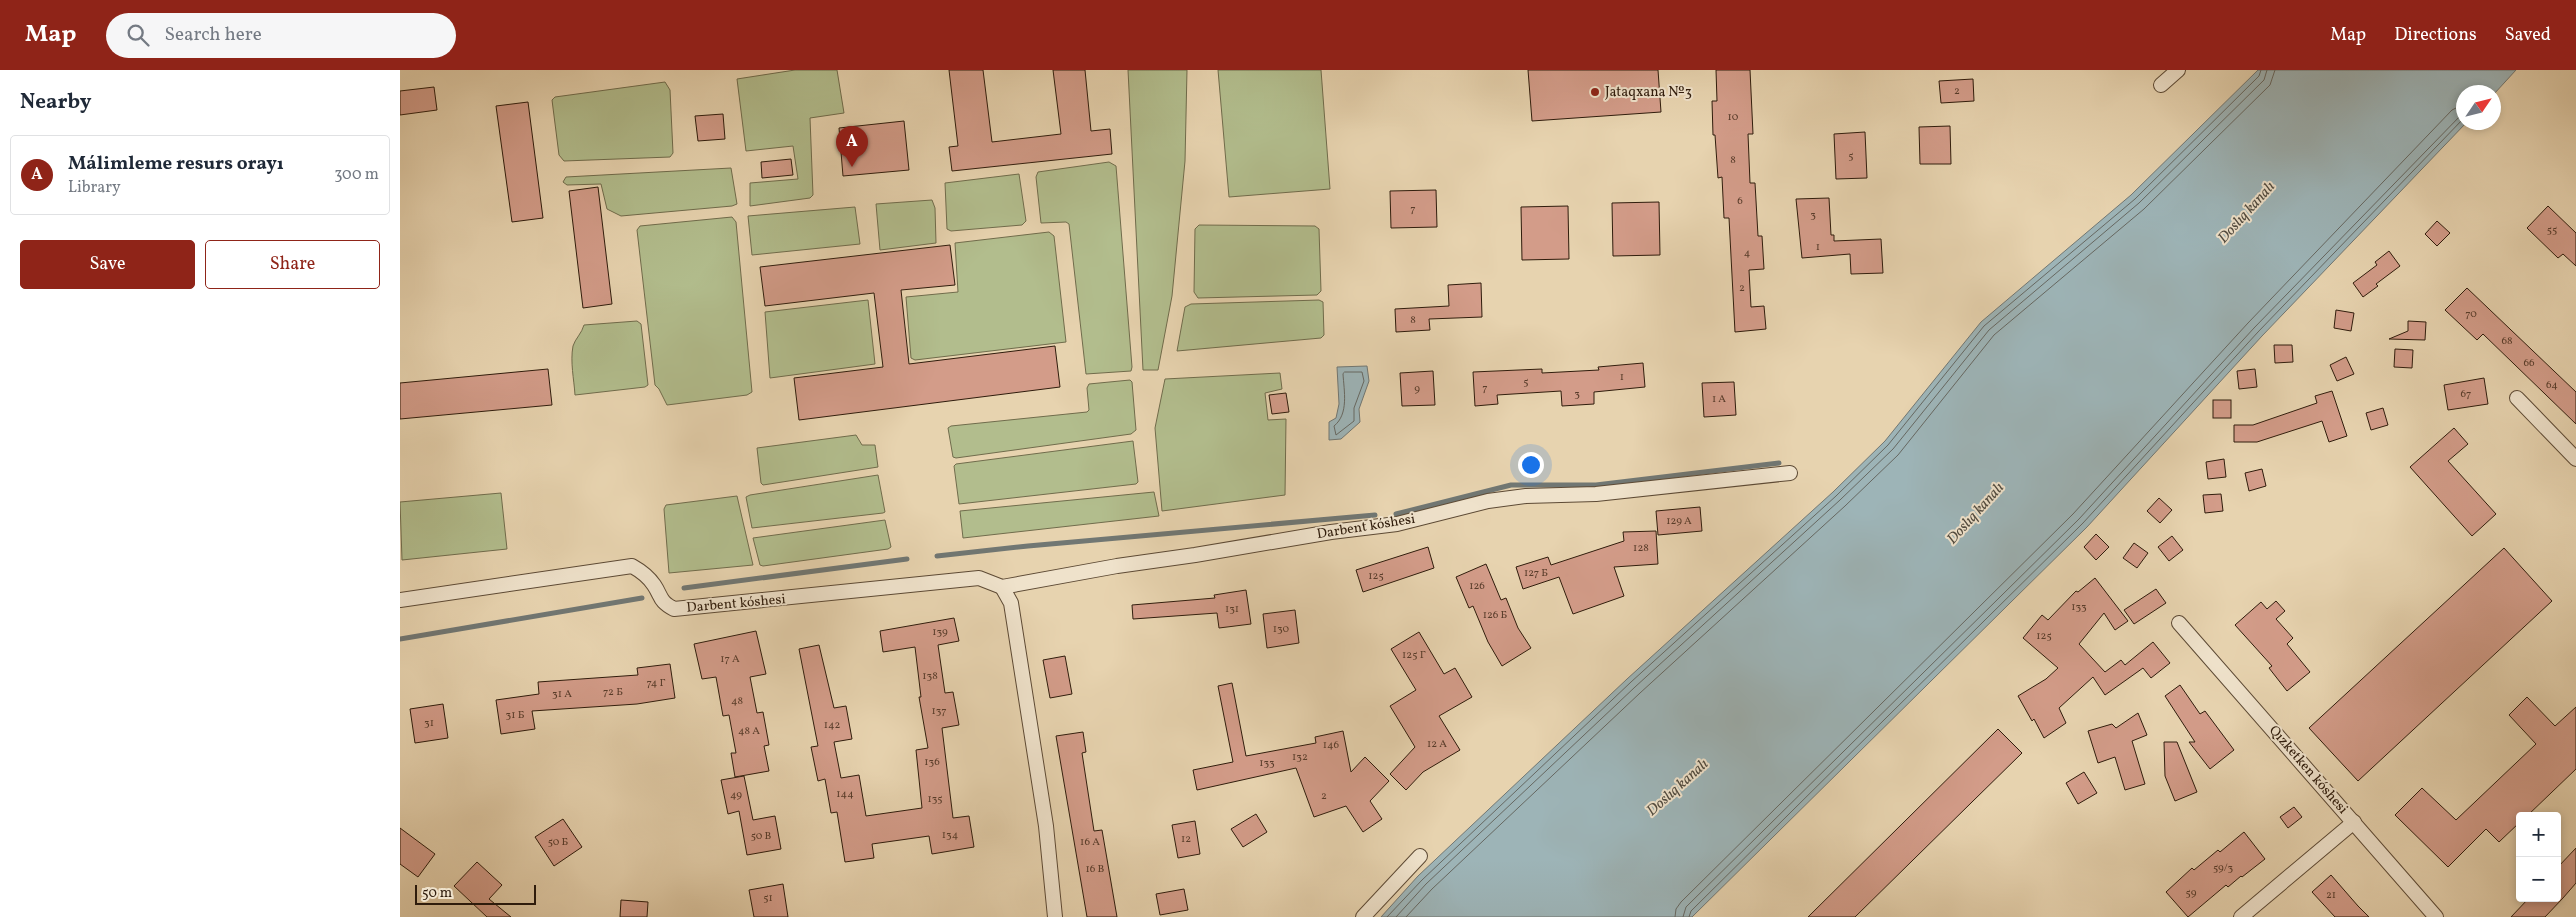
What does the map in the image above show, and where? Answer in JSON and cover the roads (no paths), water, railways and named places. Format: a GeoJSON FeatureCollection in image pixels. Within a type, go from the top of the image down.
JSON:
{"type":"FeatureCollection","features":[{"type":"Feature","properties":{"kind":"street"},"geometry":{"type":"LineString","coordinates":[[2162,85],[2178,70]]}},
{"type":"Feature","properties":{"kind":"street"},"geometry":{"type":"LineString","coordinates":[[2517,398],[2576,459]]}},
{"type":"Feature","properties":{"kind":"street","name":"Darbent kóshesi"},"geometry":{"type":"LineString","coordinates":[[400,600],[632,566],[645,574],[654,585],[663,603],[674,609],[979,578],[1002,587],[1117,566],[1331,532],[1397,524],[1488,501],[1526,496],[1596,494],[1790,473]]}},
{"type":"Feature","properties":{"kind":"street"},"geometry":{"type":"LineString","coordinates":[[1002,587],[1011,603],[1046,826],[1055,917]]}},
{"type":"Feature","properties":{"kind":"street","name":"Qızketken kóshesi"},"geometry":{"type":"LineString","coordinates":[[2179,623],[2436,917]]}},
{"type":"Feature","properties":{"kind":"street"},"geometry":{"type":"LineString","coordinates":[[2240,917],[2354,822]]}},
{"type":"Feature","properties":{"kind":"street"},"geometry":{"type":"LineString","coordinates":[[1363,917],[1420,856]]}},
{"type":"Feature","properties":{"kind":"water","name":"Doslıq kanalı"},"geometry":{"type":"Polygon","coordinates":[[[2258,70],[2516,70],[2501,86],[2456,85],[2456,130],[2459,130],[2262,336],[2087,527],[1692,917],[1381,917],[1418,876],[1627,679],[1833,492],[1885,441],[1981,322],[2131,195],[2258,70]]]}},
{"type":"Feature","properties":{"kind":"water"},"geometry":{"type":"Polygon","coordinates":[[[1367,366],[1369,381],[1359,409],[1360,422],[1341,439],[1329,440],[1329,422],[1336,418],[1339,404],[1337,367],[1367,366]]]}},
{"type":"Feature","properties":{"kind":"waterway"},"geometry":{"type":"LineString","coordinates":[[1396,514],[1511,485],[1596,485],[1779,463]]}},
{"type":"Feature","properties":{"kind":"waterway"},"geometry":{"type":"LineString","coordinates":[[937,556],[1375,515]]}},
{"type":"Feature","properties":{"kind":"waterway"},"geometry":{"type":"LineString","coordinates":[[684,588],[907,559]]}},
{"type":"Feature","properties":{"kind":"waterway"},"geometry":{"type":"LineString","coordinates":[[400,639],[642,598]]}},
{"type":"Feature","properties":{"kind":"place","name":"Jataqxana №3"},"geometry":{"type":"Point","coordinates":[1595,92]}},
{"type":"Feature","properties":{"kind":"place","name":"Málimleme resurs orayı"},"geometry":{"type":"Point","coordinates":[852,167]}}]}
